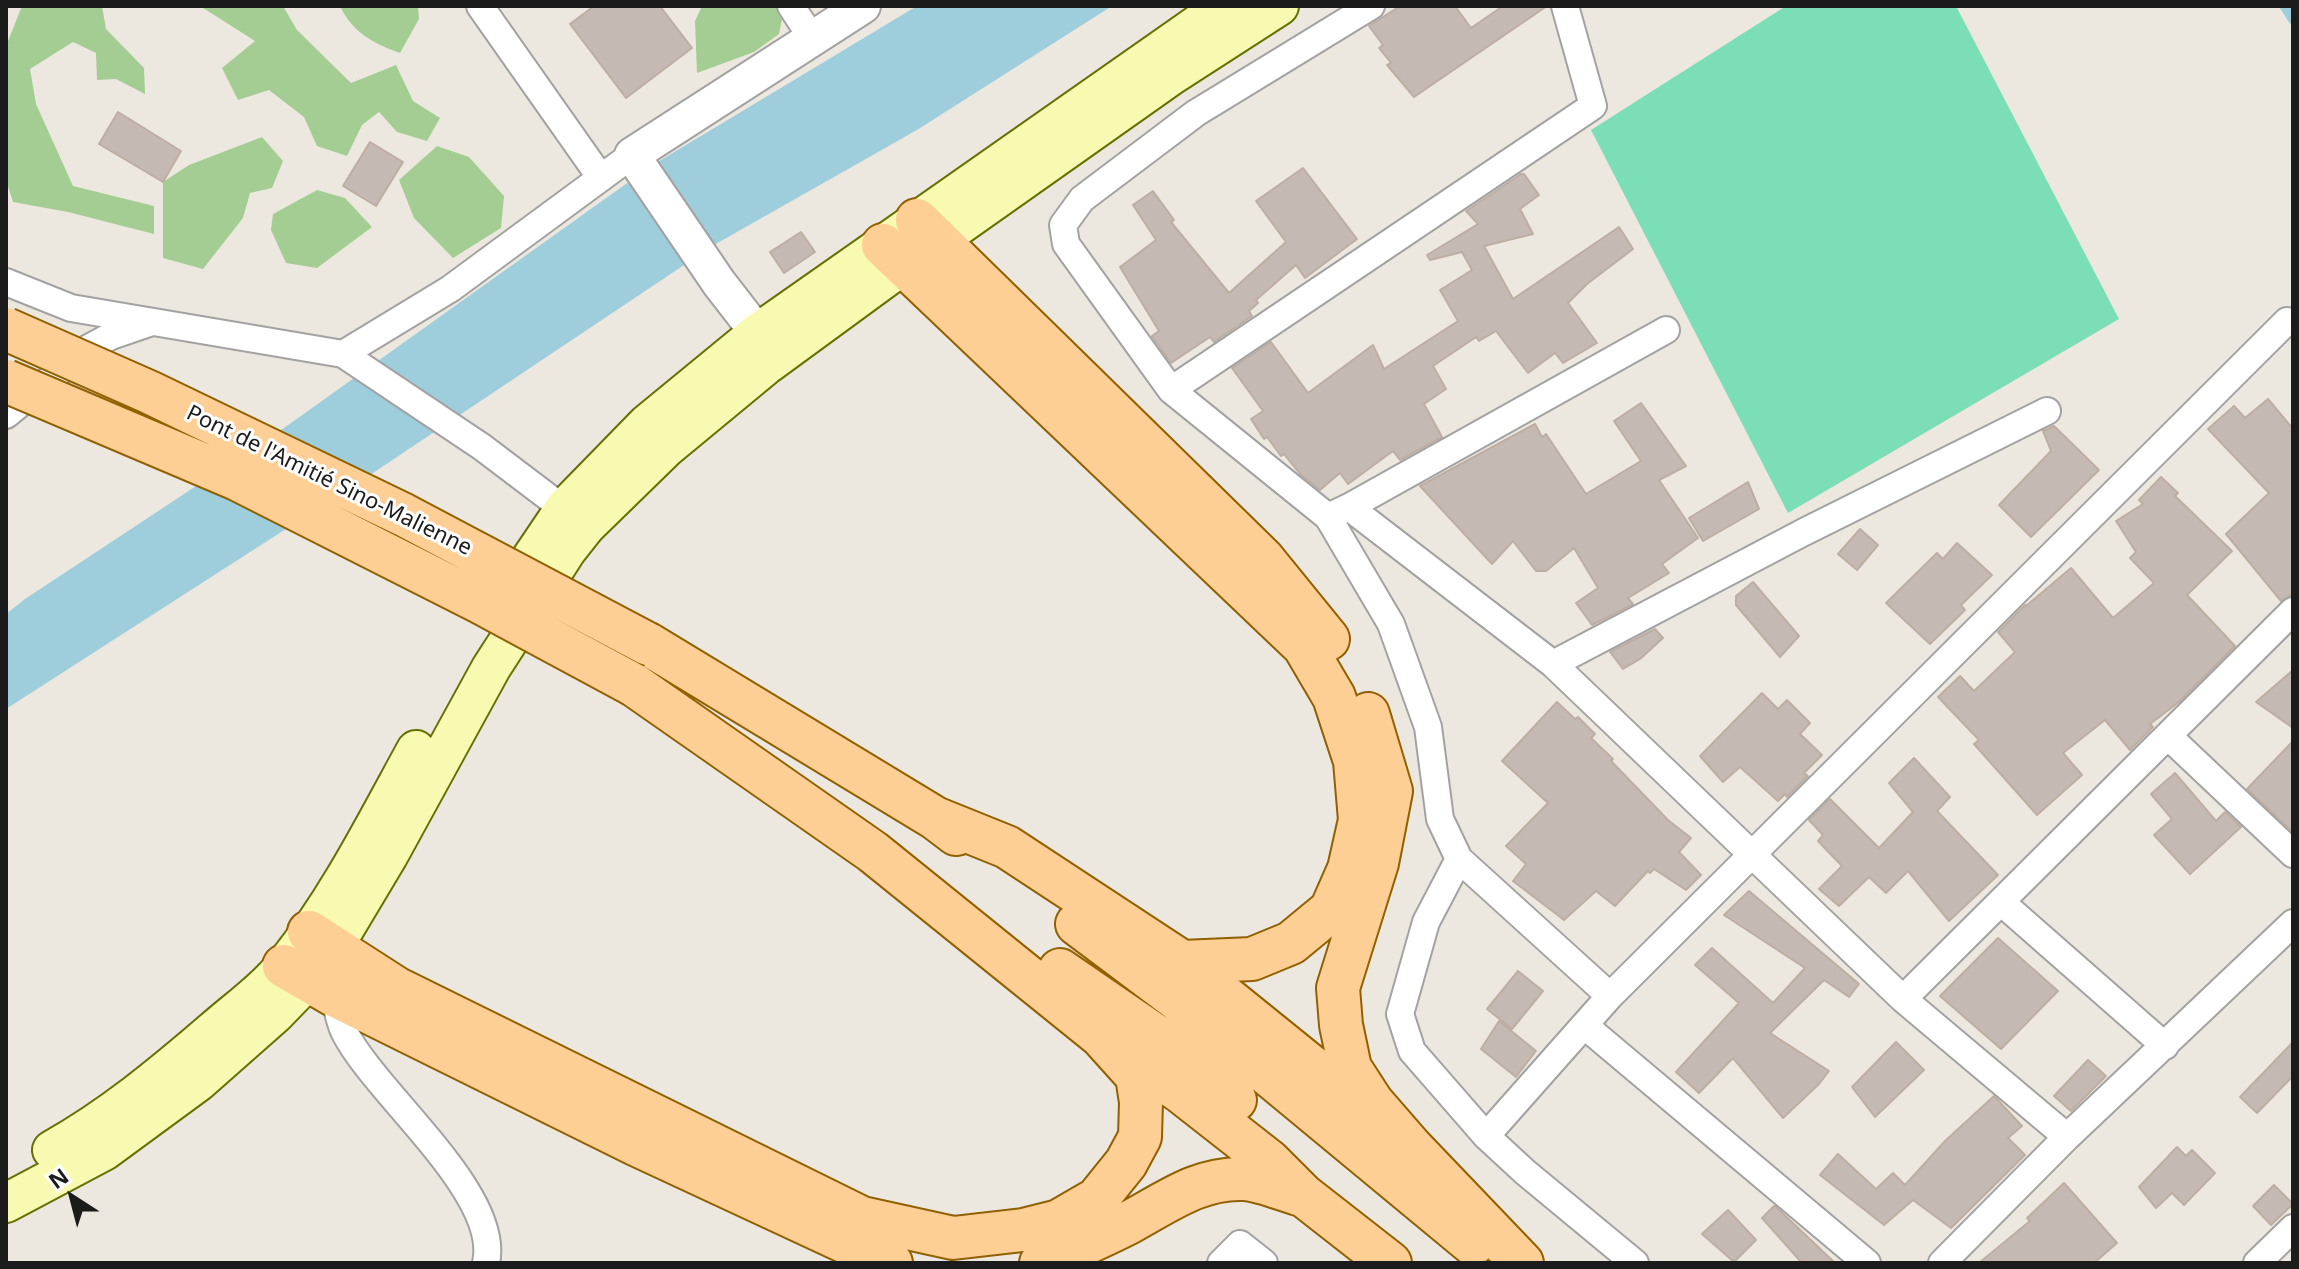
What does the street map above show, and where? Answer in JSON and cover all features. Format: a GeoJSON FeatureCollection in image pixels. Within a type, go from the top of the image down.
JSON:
{"type":"FeatureCollection","features":[{"type":"Feature","properties":{"kind":"main road"},"geometry":{"type":"LineString","coordinates":[[1165,64],[1224,6]]}},
{"type":"Feature","properties":{"kind":"main road"},"geometry":{"type":"LineString","coordinates":[[6,1203],[104,1151],[198,1082],[308,981],[321,940],[388,856],[491,668],[567,550],[576,517],[667,447],[768,345],[1165,64],[1279,6]]}},
{"type":"Feature","properties":{"kind":"main road"},"geometry":{"type":"LineString","coordinates":[[928,230],[1263,559],[1315,621],[1354,677],[1376,737],[1391,791],[1377,863],[1338,988],[1341,1025],[1350,1068],[1372,1102],[1412,1148],[1522,1263]]}},
{"type":"Feature","properties":{"kind":"main road"},"geometry":{"type":"LineString","coordinates":[[893,255],[1304,646],[1334,697],[1355,761],[1360,820],[1349,869],[1331,910],[1291,943],[1252,959],[1182,962]]}},
{"type":"Feature","properties":{"kind":"main road","name":"Pont de l'Amitié Sino-Malienne"},"geometry":{"type":"LineString","coordinates":[[6,329],[149,392],[404,515],[648,644],[935,818]]}},
{"type":"Feature","properties":{"kind":"main road","name":"Pont de l'Amitié Sino-Malienne"},"geometry":{"type":"LineString","coordinates":[[6,381],[237,479],[415,568],[634,685],[873,852]]}},
{"type":"Feature","properties":{"kind":"main road"},"geometry":{"type":"LineString","coordinates":[[935,818],[1007,847],[1182,962],[1412,1148]]}},
{"type":"Feature","properties":{"kind":"main road"},"geometry":{"type":"LineString","coordinates":[[935,818],[1177,999],[1495,1263]]}},
{"type":"Feature","properties":{"kind":"main road"},"geometry":{"type":"LineString","coordinates":[[873,852],[1101,1036],[1269,1161],[1303,1195],[1390,1263]]}},
{"type":"Feature","properties":{"kind":"main road"},"geometry":{"type":"LineString","coordinates":[[873,852],[941,889],[1175,1049],[1317,1168],[1419,1263]]}},
{"type":"Feature","properties":{"kind":"main road"},"geometry":{"type":"LineString","coordinates":[[321,940],[396,988],[862,1218],[953,1238],[1023,1230],[1059,1221],[1097,1199],[1126,1163],[1140,1137],[1141,1102],[1137,1076],[1101,1036]]}},
{"type":"Feature","properties":{"kind":"main road"},"geometry":{"type":"LineString","coordinates":[[6,1177],[88,1130],[254,996],[308,981],[635,1144],[891,1263]]}},
{"type":"Feature","properties":{"kind":"main road"},"geometry":{"type":"LineString","coordinates":[[1041,1263],[1086,1244],[1166,1200],[1207,1182],[1246,1179],[1303,1195]]}},
{"type":"Feature","properties":{"kind":"street"},"geometry":{"type":"LineString","coordinates":[[480,6],[601,178]]}},
{"type":"Feature","properties":{"kind":"street"},"geometry":{"type":"LineString","coordinates":[[791,6],[812,38]]}},
{"type":"Feature","properties":{"kind":"street"},"geometry":{"type":"LineString","coordinates":[[352,360],[601,178],[637,163],[812,38],[863,6]]}},
{"type":"Feature","properties":{"kind":"street"},"geometry":{"type":"LineString","coordinates":[[1371,6],[1196,113],[1082,199],[1063,225],[1066,244],[1171,390],[1553,664],[1903,999],[2067,1137]]}},
{"type":"Feature","properties":{"kind":"street"},"geometry":{"type":"LineString","coordinates":[[1171,390],[1593,106],[1565,6]]}},
{"type":"Feature","properties":{"kind":"street"},"geometry":{"type":"LineString","coordinates":[[1165,64],[1196,113]]}},
{"type":"Feature","properties":{"kind":"street"},"geometry":{"type":"LineString","coordinates":[[637,163],[719,283],[768,345]]}},
{"type":"Feature","properties":{"kind":"street"},"geometry":{"type":"LineString","coordinates":[[6,282],[71,308],[352,360],[482,447],[576,517]]}},
{"type":"Feature","properties":{"kind":"street"},"geometry":{"type":"LineString","coordinates":[[1486,1136],[1610,996],[2287,321]]}},
{"type":"Feature","properties":{"kind":"street"},"geometry":{"type":"LineString","coordinates":[[6,415],[87,349],[149,322]]}},
{"type":"Feature","properties":{"kind":"street"},"geometry":{"type":"LineString","coordinates":[[1339,512],[1666,330]]}},
{"type":"Feature","properties":{"kind":"street"},"geometry":{"type":"LineString","coordinates":[[1553,664],[1804,532],[2047,411]]}},
{"type":"Feature","properties":{"kind":"street"},"geometry":{"type":"LineString","coordinates":[[1339,512],[1391,624],[1428,727],[1440,819],[1459,859],[1610,996]]}},
{"type":"Feature","properties":{"kind":"street"},"geometry":{"type":"LineString","coordinates":[[1903,999],[2293,611]]}},
{"type":"Feature","properties":{"kind":"street"},"geometry":{"type":"LineString","coordinates":[[2168,736],[2293,854]]}},
{"type":"Feature","properties":{"kind":"street"},"geometry":{"type":"LineString","coordinates":[[1459,859],[1426,922],[1400,1014],[1412,1051],[1486,1136],[1635,1263]]}},
{"type":"Feature","properties":{"kind":"street"},"geometry":{"type":"LineString","coordinates":[[2001,902],[2165,1046]]}},
{"type":"Feature","properties":{"kind":"street"},"geometry":{"type":"LineString","coordinates":[[1942,1263],[2067,1137],[2293,923]]}},
{"type":"Feature","properties":{"kind":"street"},"geometry":{"type":"LineString","coordinates":[[308,981],[463,1186],[485,1226],[489,1248],[486,1263]]}},
{"type":"Feature","properties":{"kind":"street"},"geometry":{"type":"LineString","coordinates":[[1585,1026],[1867,1263]]}},
{"type":"Feature","properties":{"kind":"street"},"geometry":{"type":"LineString","coordinates":[[2257,1263],[2293,1228]]}},
{"type":"Feature","properties":{"kind":"street"},"geometry":{"type":"LineString","coordinates":[[1221,1263],[1240,1244],[1264,1263]]}},
{"type":"Feature","properties":{"kind":"green space"},"geometry":{"type":"Polygon","coordinates":[[[22,6],[102,6],[106,29],[144,68],[145,94],[116,79],[97,80],[96,53],[73,42],[30,69],[36,104],[73,186],[154,206],[154,234],[68,212],[13,202],[6,180],[6,46],[22,6]]]}},
{"type":"Feature","properties":{"kind":"green space"},"geometry":{"type":"Polygon","coordinates":[[[200,6],[283,6],[297,30],[351,83],[396,65],[413,101],[440,118],[427,141],[397,132],[379,112],[362,125],[347,156],[317,146],[304,117],[269,90],[238,100],[222,68],[255,41],[200,6]]]}},
{"type":"Feature","properties":{"kind":"green space"},"geometry":{"type":"Polygon","coordinates":[[[340,6],[418,6],[419,19],[400,53],[365,36],[351,23],[340,6]]]}},
{"type":"Feature","properties":{"kind":"green space"},"geometry":{"type":"Polygon","coordinates":[[[702,6],[778,6],[783,14],[779,34],[754,52],[697,73],[695,21],[702,6]]]}},
{"type":"Feature","properties":{"kind":"green space"},"geometry":{"type":"Polygon","coordinates":[[[1786,6],[1956,6],[2119,319],[1788,513],[1591,130],[1786,6]]]}},
{"type":"Feature","properties":{"kind":"green space"},"geometry":{"type":"Polygon","coordinates":[[[262,137],[283,161],[272,188],[250,193],[243,218],[203,269],[163,258],[163,182],[189,165],[262,137]]]}},
{"type":"Feature","properties":{"kind":"green space"},"geometry":{"type":"Polygon","coordinates":[[[437,146],[469,157],[504,196],[501,228],[453,258],[414,218],[399,180],[437,146]]]}},
{"type":"Feature","properties":{"kind":"green space"},"geometry":{"type":"Polygon","coordinates":[[[317,190],[345,198],[372,227],[317,268],[286,263],[271,230],[273,214],[317,190]]]}},
{"type":"Feature","properties":{"kind":"water"},"geometry":{"type":"Polygon","coordinates":[[[917,6],[1112,6],[917,130],[714,245],[373,473],[6,709],[6,614],[25,599],[284,428],[651,166],[917,6]]]}},
{"type":"Feature","properties":{"kind":"building"},"geometry":{"type":"Polygon","coordinates":[[[594,6],[660,6],[692,48],[626,98],[570,24],[594,6]]]}},
{"type":"Feature","properties":{"kind":"building"},"geometry":{"type":"Polygon","coordinates":[[[1400,6],[1455,6],[1471,28],[1503,6],[1547,6],[1414,97],[1387,65],[1391,63],[1379,48],[1383,45],[1369,26],[1400,6]]]}},
{"type":"Feature","properties":{"kind":"building"},"geometry":{"type":"Polygon","coordinates":[[[118,112],[181,151],[163,182],[99,144],[118,112]]]}},
{"type":"Feature","properties":{"kind":"building"},"geometry":{"type":"Polygon","coordinates":[[[370,142],[403,162],[376,206],[343,186],[370,142]]]}},
{"type":"Feature","properties":{"kind":"building"},"geometry":{"type":"Polygon","coordinates":[[[1303,168],[1357,239],[1305,278],[1296,265],[1256,300],[1258,303],[1249,311],[1252,316],[1214,342],[1210,337],[1171,363],[1152,336],[1159,331],[1120,267],[1156,240],[1133,205],[1153,191],[1174,220],[1171,222],[1229,293],[1286,242],[1256,201],[1303,168]]]}},
{"type":"Feature","properties":{"kind":"building"},"geometry":{"type":"Polygon","coordinates":[[[1521,174],[1539,195],[1520,209],[1533,234],[1484,246],[1513,299],[1619,227],[1633,249],[1587,284],[1568,303],[1597,343],[1563,363],[1555,353],[1528,373],[1496,331],[1479,341],[1476,337],[1433,366],[1446,389],[1424,404],[1442,437],[1400,460],[1393,451],[1348,484],[1340,473],[1320,490],[1300,474],[1284,454],[1281,456],[1267,437],[1264,439],[1251,419],[1263,411],[1232,368],[1271,342],[1308,393],[1373,345],[1384,369],[1458,321],[1440,290],[1472,270],[1462,252],[1430,260],[1427,255],[1478,224],[1466,211],[1521,174]]]}},
{"type":"Feature","properties":{"kind":"building"},"geometry":{"type":"Polygon","coordinates":[[[801,232],[815,252],[784,273],[770,252],[801,232]]]}},
{"type":"Feature","properties":{"kind":"building"},"geometry":{"type":"Polygon","coordinates":[[[2268,399],[2293,429],[2293,595],[2281,601],[2226,534],[2269,493],[2208,429],[2234,406],[2245,418],[2268,399]]]}},
{"type":"Feature","properties":{"kind":"building"},"geometry":{"type":"Polygon","coordinates":[[[1641,403],[1686,466],[1659,480],[1698,538],[1662,564],[1669,573],[1628,598],[1633,604],[1592,625],[1576,603],[1598,588],[1574,548],[1546,571],[1536,571],[1513,541],[1492,564],[1420,486],[1535,424],[1542,437],[1546,434],[1586,494],[1641,461],[1614,421],[1641,403]]]}},
{"type":"Feature","properties":{"kind":"building"},"geometry":{"type":"Polygon","coordinates":[[[2054,426],[2099,470],[2031,537],[1999,505],[2051,451],[2043,431],[2054,426]]]}},
{"type":"Feature","properties":{"kind":"building"},"geometry":{"type":"Polygon","coordinates":[[[2161,477],[2178,493],[2175,496],[2232,551],[2187,595],[2235,646],[2179,702],[2150,724],[2153,727],[2130,750],[2105,720],[2063,753],[2082,775],[2037,815],[1974,744],[1979,740],[1938,697],[1960,676],[1974,691],[2015,652],[1998,632],[2025,605],[2071,568],[2113,618],[2154,583],[2130,558],[2136,552],[2116,521],[2143,504],[2139,500],[2161,477]]]}},
{"type":"Feature","properties":{"kind":"building"},"geometry":{"type":"Polygon","coordinates":[[[1748,482],[1759,509],[1703,541],[1689,518],[1748,482]]]}},
{"type":"Feature","properties":{"kind":"building"},"geometry":{"type":"Polygon","coordinates":[[[1860,529],[1878,545],[1857,570],[1838,554],[1860,529]]]}},
{"type":"Feature","properties":{"kind":"building"},"geometry":{"type":"Polygon","coordinates":[[[1957,543],[1992,575],[1961,605],[1965,610],[1930,644],[1886,603],[1937,553],[1943,559],[1957,543]]]}},
{"type":"Feature","properties":{"kind":"building"},"geometry":{"type":"Polygon","coordinates":[[[1753,582],[1799,636],[1780,657],[1736,605],[1736,596],[1753,582]]]}},
{"type":"Feature","properties":{"kind":"building"},"geometry":{"type":"Polygon","coordinates":[[[1655,629],[1663,638],[1640,659],[1623,669],[1610,652],[1655,629]]]}},
{"type":"Feature","properties":{"kind":"building"},"geometry":{"type":"Polygon","coordinates":[[[2293,670],[2293,728],[2256,702],[2293,670]]]}},
{"type":"Feature","properties":{"kind":"building"},"geometry":{"type":"Polygon","coordinates":[[[1762,693],[1778,709],[1787,700],[1810,723],[1800,734],[1822,755],[1804,773],[1808,776],[1787,797],[1785,794],[1778,801],[1740,767],[1723,782],[1700,756],[1762,693]]]}},
{"type":"Feature","properties":{"kind":"building"},"geometry":{"type":"Polygon","coordinates":[[[1557,702],[1595,734],[1591,738],[1613,759],[1611,761],[1668,820],[1691,838],[1679,852],[1701,875],[1686,890],[1654,869],[1650,873],[1648,871],[1615,906],[1596,891],[1564,920],[1513,881],[1526,864],[1506,846],[1548,803],[1502,761],[1557,702]]]}},
{"type":"Feature","properties":{"kind":"building"},"geometry":{"type":"Polygon","coordinates":[[[2293,741],[2293,832],[2247,789],[2293,741]]]}},
{"type":"Feature","properties":{"kind":"building"},"geometry":{"type":"Polygon","coordinates":[[[1914,758],[1950,797],[1937,811],[1998,875],[1949,921],[1908,871],[1886,893],[1869,877],[1839,906],[1819,889],[1842,866],[1818,841],[1823,835],[1809,820],[1830,799],[1879,848],[1913,812],[1889,783],[1914,758]]]}},
{"type":"Feature","properties":{"kind":"building"},"geometry":{"type":"Polygon","coordinates":[[[2175,773],[2216,821],[2225,812],[2241,827],[2190,874],[2154,835],[2172,819],[2151,794],[2175,773]]]}},
{"type":"Feature","properties":{"kind":"building"},"geometry":{"type":"Polygon","coordinates":[[[1749,891],[1859,984],[1849,997],[1824,980],[1770,1033],[1829,1071],[1783,1118],[1733,1058],[1699,1093],[1676,1072],[1739,1003],[1695,965],[1712,948],[1773,1003],[1805,968],[1724,915],[1749,891]]]}},
{"type":"Feature","properties":{"kind":"building"},"geometry":{"type":"Polygon","coordinates":[[[1998,938],[2058,991],[2001,1049],[1940,996],[1998,938]]]}},
{"type":"Feature","properties":{"kind":"building"},"geometry":{"type":"Polygon","coordinates":[[[1518,971],[1543,991],[1512,1029],[1487,1009],[1518,971]]]}},
{"type":"Feature","properties":{"kind":"building"},"geometry":{"type":"Polygon","coordinates":[[[1499,1021],[1536,1051],[1516,1077],[1481,1049],[1499,1021]]]}},
{"type":"Feature","properties":{"kind":"building"},"geometry":{"type":"Polygon","coordinates":[[[1896,1042],[1924,1070],[1875,1117],[1852,1087],[1896,1042]]]}},
{"type":"Feature","properties":{"kind":"building"},"geometry":{"type":"Polygon","coordinates":[[[2293,1042],[2293,1076],[2257,1113],[2240,1097],[2293,1042]]]}},
{"type":"Feature","properties":{"kind":"building"},"geometry":{"type":"Polygon","coordinates":[[[2088,1060],[2106,1076],[2071,1111],[2054,1096],[2088,1060]]]}},
{"type":"Feature","properties":{"kind":"building"},"geometry":{"type":"Polygon","coordinates":[[[1994,1096],[2022,1126],[2008,1138],[2025,1155],[1951,1228],[1913,1200],[1884,1225],[1820,1175],[1838,1154],[1876,1189],[1893,1173],[1905,1185],[1945,1141],[1994,1096]]]}},
{"type":"Feature","properties":{"kind":"building"},"geometry":{"type":"Polygon","coordinates":[[[2177,1147],[2186,1156],[2192,1150],[2215,1173],[2184,1205],[2172,1193],[2156,1208],[2139,1187],[2177,1147]]]}},
{"type":"Feature","properties":{"kind":"building"},"geometry":{"type":"Polygon","coordinates":[[[2064,1183],[2117,1243],[2094,1263],[1979,1263],[2030,1221],[2027,1218],[2064,1183]]]}},
{"type":"Feature","properties":{"kind":"building"},"geometry":{"type":"Polygon","coordinates":[[[2274,1185],[2293,1204],[2271,1225],[2253,1206],[2274,1185]]]}},
{"type":"Feature","properties":{"kind":"building"},"geometry":{"type":"Polygon","coordinates":[[[1774,1206],[1835,1263],[1802,1263],[1762,1218],[1774,1206]]]}},
{"type":"Feature","properties":{"kind":"building"},"geometry":{"type":"Polygon","coordinates":[[[1728,1210],[1756,1240],[1734,1262],[1702,1234],[1728,1210]]]}},
{"type":"Feature","properties":{"kind":"waterway"},"geometry":{"type":"LineString","coordinates":[[2284,6],[2293,20]]}}]}
